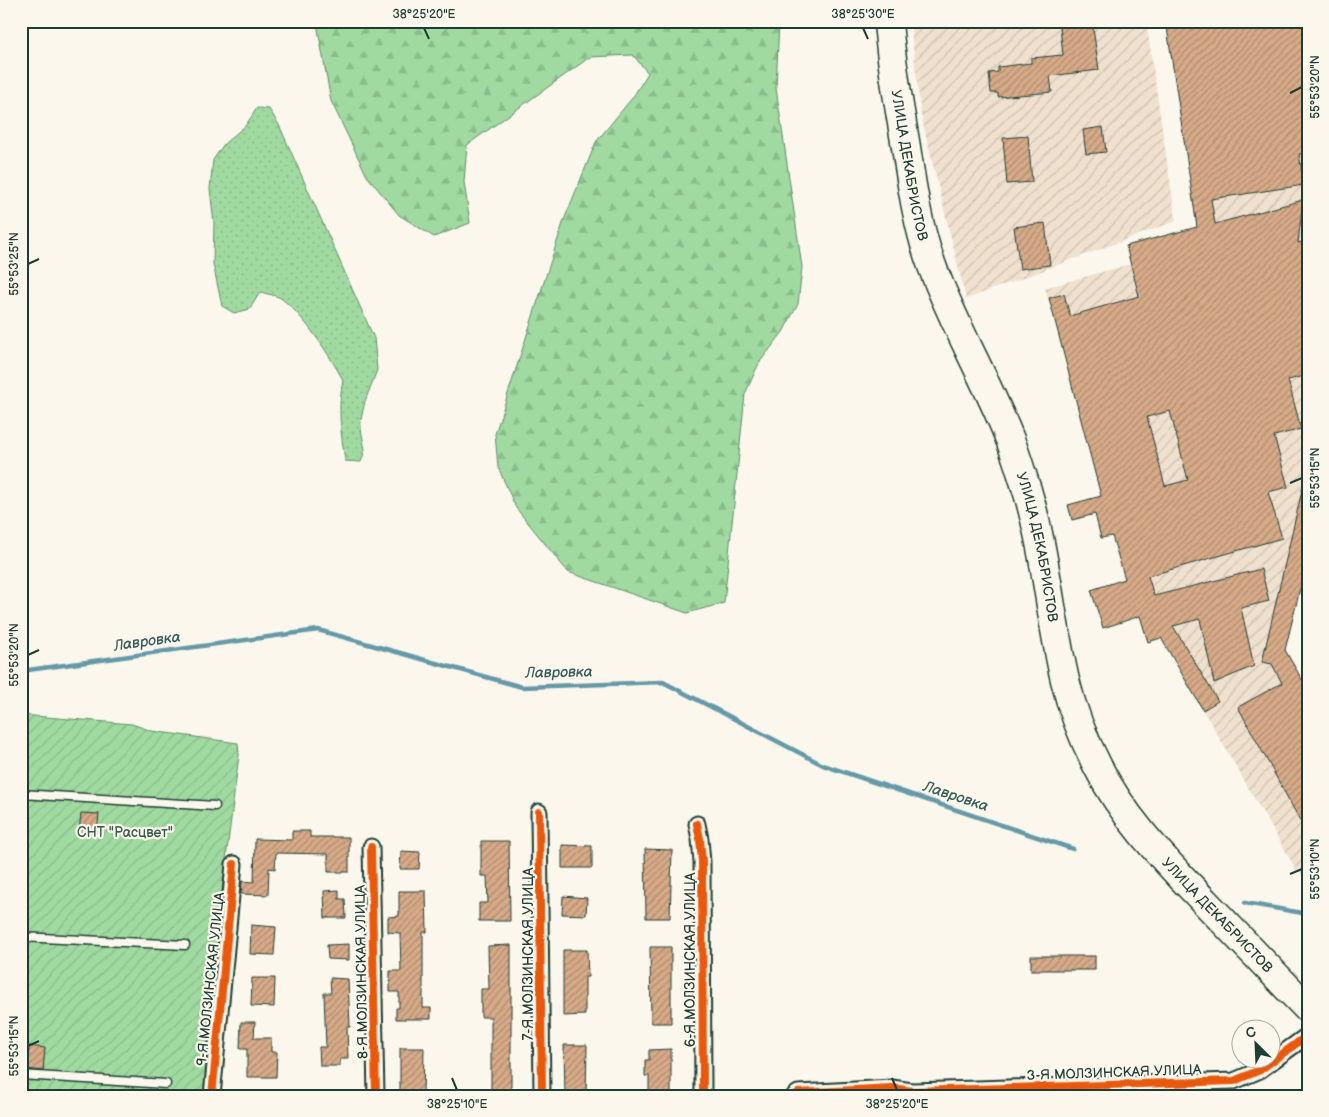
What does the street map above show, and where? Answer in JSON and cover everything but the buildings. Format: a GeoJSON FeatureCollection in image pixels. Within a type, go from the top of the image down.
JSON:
{"type":"FeatureCollection","features":[{"type":"Feature","properties":{"kind":"highway","name":"УЛИЦА ДЕКАБРИСТОВ"},"geometry":{"type":"LineString","coordinates":[[888,21],[893,69],[911,182],[922,230],[932,264],[950,310],[1009,438],[1027,493],[1040,544],[1065,682],[1078,722],[1098,768],[1140,831],[1169,864],[1308,1009]]}},
{"type":"Feature","properties":{"kind":"street","name":"7-Я МОЛЗИНСКАЯ УЛИЦА"},"geometry":{"type":"LineString","coordinates":[[540,812],[542,1096]]}},
{"type":"Feature","properties":{"kind":"street","name":"6-Я МОЛЗИНСКАЯ УЛИЦА"},"geometry":{"type":"LineString","coordinates":[[697,824],[702,862],[703,1096]]}},
{"type":"Feature","properties":{"kind":"street","name":"8-Я МОЛЗИНСКАЯ УЛИЦА"},"geometry":{"type":"LineString","coordinates":[[371,847],[376,1096]]}},
{"type":"Feature","properties":{"kind":"street","name":"9-Я МОЛЗИНСКАЯ УЛИЦА"},"geometry":{"type":"LineString","coordinates":[[212,1096],[234,864]]}},
{"type":"Feature","properties":{"kind":"street","name":"3-Я МОЛЗИНСКАЯ УЛИЦА"},"geometry":{"type":"LineString","coordinates":[[912,1093],[1234,1082],[1260,1070],[1308,1035]]}},
{"type":"Feature","properties":{"kind":"street"},"geometry":{"type":"LineString","coordinates":[[794,1096],[798,1094],[892,1088],[912,1093]]}},
{"type":"Feature","properties":{"kind":"lane"},"geometry":{"type":"LineString","coordinates":[[21,794],[215,806]]}},
{"type":"Feature","properties":{"kind":"lane"},"geometry":{"type":"LineString","coordinates":[[21,938],[184,945]]}},
{"type":"Feature","properties":{"kind":"lane"},"geometry":{"type":"LineString","coordinates":[[21,1075],[166,1084]]}},
{"type":"Feature","properties":{"kind":"shaded area"},"geometry":{"type":"Polygon","coordinates":[[[910,21],[1146,21],[1176,221],[966,299],[921,115],[910,21]]]}},
{"type":"Feature","properties":{"kind":"shaded area"},"geometry":{"type":"Polygon","coordinates":[[[1166,21],[1308,21],[1308,556],[1285,650],[1308,690],[1308,877],[1297,871],[1161,638],[1148,642],[1085,434],[1060,337],[1045,288],[1130,264],[1126,246],[1197,227],[1166,21]]]}},
{"type":"Feature","properties":{"kind":"green space"},"geometry":{"type":"Polygon","coordinates":[[[318,21],[779,21],[776,88],[802,267],[798,304],[783,332],[759,363],[745,394],[724,603],[687,613],[568,572],[516,508],[498,467],[495,434],[564,220],[596,142],[633,97],[648,73],[633,55],[590,57],[467,145],[464,182],[470,223],[434,237],[399,215],[367,176],[331,101],[318,21]]]}},
{"type":"Feature","properties":{"kind":"green space"},"geometry":{"type":"Polygon","coordinates":[[[257,108],[269,109],[279,125],[374,338],[377,370],[365,401],[360,424],[365,450],[361,462],[345,461],[340,411],[343,380],[308,326],[280,298],[260,292],[250,309],[234,313],[222,306],[213,264],[214,223],[210,189],[213,160],[224,144],[246,125],[257,108]]]}},
{"type":"Feature","properties":{"kind":"green space","name":"СНТ \"Расцвет\""},"geometry":{"type":"Polygon","coordinates":[[[21,715],[132,724],[152,731],[238,743],[239,755],[219,914],[206,1096],[21,1096],[21,715]]]}},
{"type":"Feature","properties":{"kind":"waterway","name":"Лавровка"},"geometry":{"type":"LineString","coordinates":[[21,671],[318,630],[522,687],[663,682],[823,765],[1073,849]]}},
{"type":"Feature","properties":{"kind":"waterway","name":"Лавровка"},"geometry":{"type":"LineString","coordinates":[[1245,903],[1308,914]]}},
{"type":"Feature","properties":{"kind":"cycle path"},"geometry":{"type":"LineString","coordinates":[[539,812],[542,1096]]}},
{"type":"Feature","properties":{"kind":"cycle path"},"geometry":{"type":"LineString","coordinates":[[697,824],[702,862],[703,1096]]}},
{"type":"Feature","properties":{"kind":"cycle path"},"geometry":{"type":"LineString","coordinates":[[371,847],[376,1096]]}},
{"type":"Feature","properties":{"kind":"cycle path"},"geometry":{"type":"LineString","coordinates":[[212,1096],[234,864]]}},
{"type":"Feature","properties":{"kind":"cycle path"},"geometry":{"type":"LineString","coordinates":[[794,1096],[798,1093],[892,1088],[912,1091],[1234,1081],[1260,1070],[1308,1035]]}}]}
